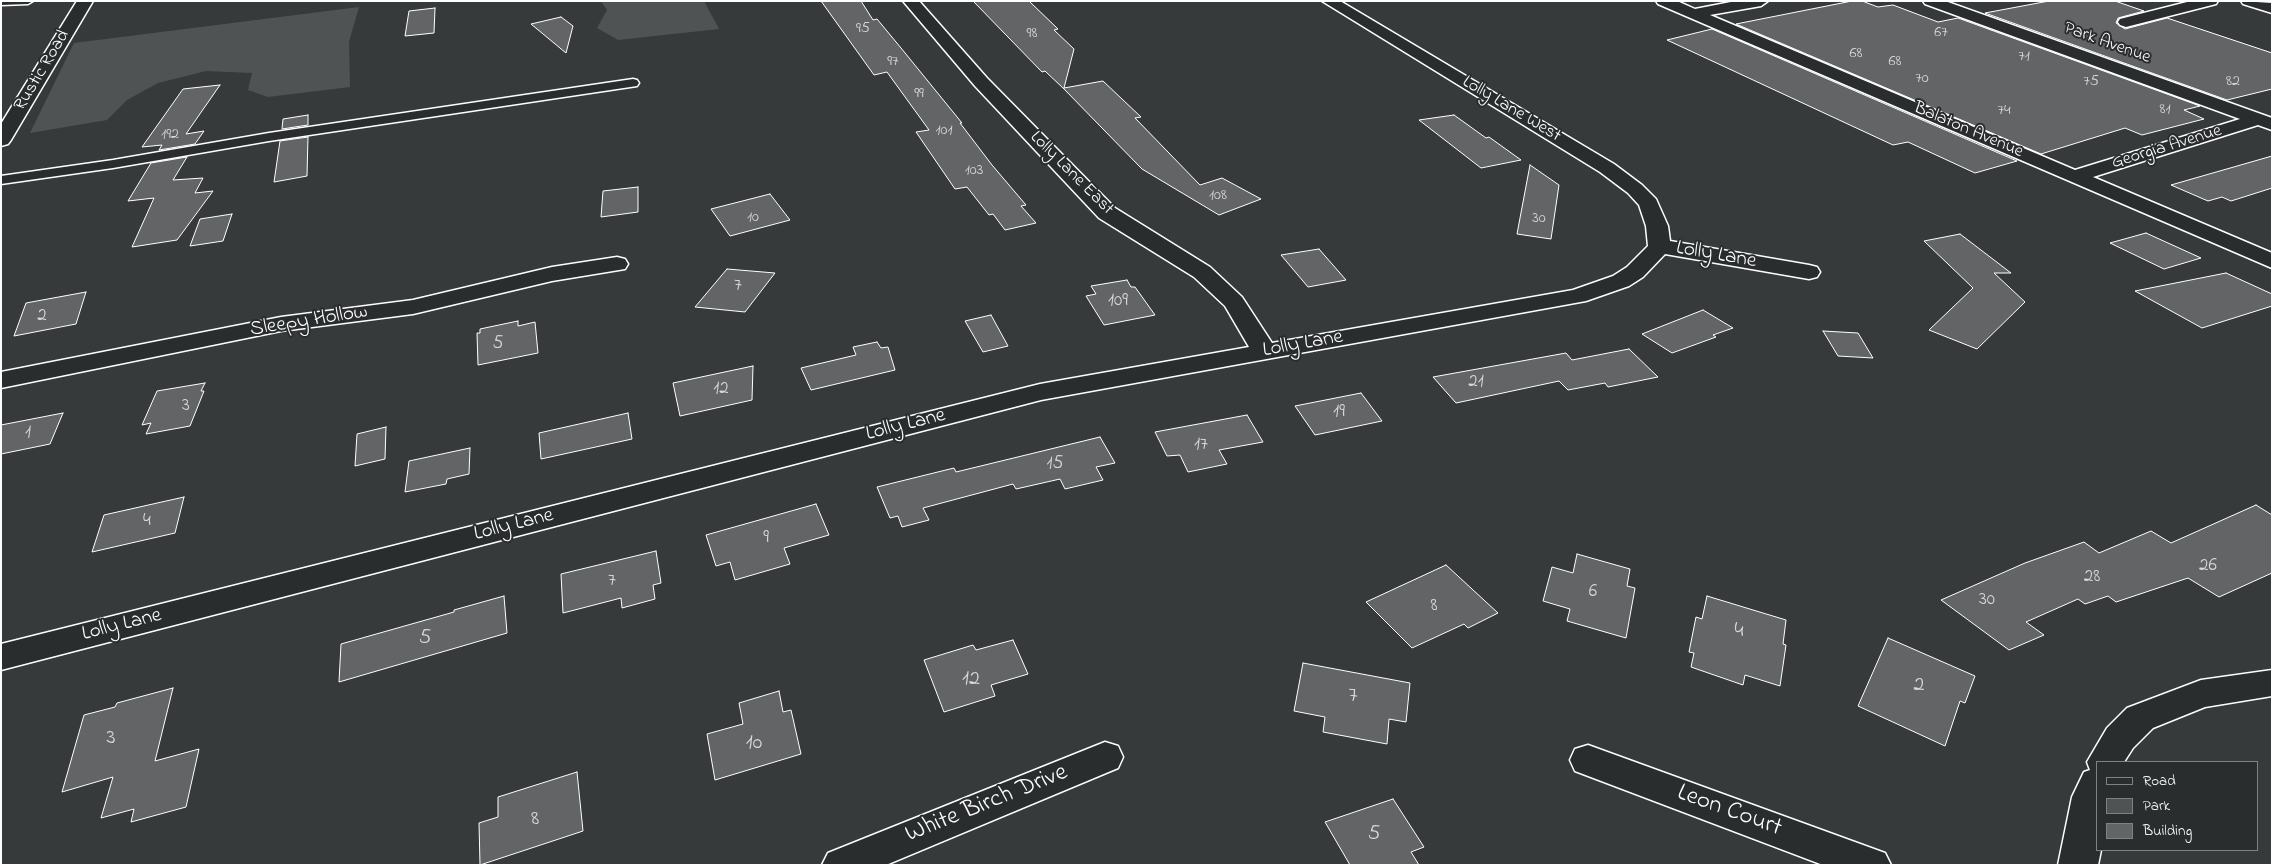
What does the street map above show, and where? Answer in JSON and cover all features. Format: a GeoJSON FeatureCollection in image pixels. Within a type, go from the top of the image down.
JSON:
{"type":"FeatureCollection","features":[{"type":"Feature","properties":{"kind":"street","name":"Rustic Road"},"geometry":{"type":"LineString","coordinates":[[1,140],[86,1]]}},
{"type":"Feature","properties":{"kind":"street","name":"Lolly Lane East"},"geometry":{"type":"LineString","coordinates":[[910,1],[981,82],[1107,213],[1202,272],[1234,302],[1264,351]]}},
{"type":"Feature","properties":{"kind":"street","name":"Lolly Lane West"},"geometry":{"type":"LineString","coordinates":[[1328,1],[1607,168],[1635,189],[1649,203],[1657,226],[1660,246]]}},
{"type":"Feature","properties":{"kind":"street","name":"Balaton Avenue"},"geometry":{"type":"LineString","coordinates":[[1663,1],[2272,261]]}},
{"type":"Feature","properties":{"kind":"street"},"geometry":{"type":"LineString","coordinates":[[1694,14],[1762,1]]}},
{"type":"Feature","properties":{"kind":"street","name":"Park Avenue"},"geometry":{"type":"LineString","coordinates":[[1930,1],[2266,122]]}},
{"type":"Feature","properties":{"kind":"street"},"geometry":{"type":"LineString","coordinates":[[2126,22],[2211,1]]}},
{"type":"Feature","properties":{"kind":"street"},"geometry":{"type":"LineString","coordinates":[[2248,1],[2272,8]]}},
{"type":"Feature","properties":{"kind":"street","name":"Georgia Avenue"},"geometry":{"type":"LineString","coordinates":[[2075,176],[2266,122]]}},
{"type":"Feature","properties":{"kind":"street","name":"Lolly Lane"},"geometry":{"type":"LineString","coordinates":[[1,657],[1040,392],[1578,296],[1621,282],[1635,272],[1660,246],[1808,272]]}},
{"type":"Feature","properties":{"kind":"street","name":"Sleepy Hollow"},"geometry":{"type":"LineString","coordinates":[[1,380],[281,324],[414,307],[552,274],[617,264]]}},
{"type":"Feature","properties":{"kind":"street"},"geometry":{"type":"LineString","coordinates":[[2106,761],[2120,738],[2140,718],[2201,694],[2272,683]]}},
{"type":"Feature","properties":{"kind":"street","name":"White Birch Drive"},"geometry":{"type":"LineString","coordinates":[[842,865],[1105,757]]}},
{"type":"Feature","properties":{"kind":"street","name":"Leon Court"},"geometry":{"type":"LineString","coordinates":[[1588,760],[1871,865]]}},
{"type":"Feature","properties":{"kind":"street"},"geometry":{"type":"LineString","coordinates":[[2078,865],[2091,797],[2096,785]]}},
{"type":"Feature","properties":{"kind":"lane"},"geometry":{"type":"LineString","coordinates":[[1,2],[28,1]]}},
{"type":"Feature","properties":{"kind":"lane"},"geometry":{"type":"LineString","coordinates":[[1,180],[113,164],[269,137],[633,83]]}},
{"type":"Feature","properties":{"kind":"green space"},"geometry":{"type":"Polygon","coordinates":[[[601,1],[704,1],[719,29],[618,40],[597,28],[607,10],[601,1]]]}},
{"type":"Feature","properties":{"kind":"green space"},"geometry":{"type":"Polygon","coordinates":[[[359,7],[349,42],[350,87],[268,97],[248,90],[252,73],[206,71],[158,83],[127,100],[107,120],[30,133],[74,43],[359,7]]]}},
{"type":"Feature","properties":{"kind":"building"},"geometry":{"type":"Polygon","coordinates":[[[821,1],[861,1],[873,20],[877,19],[962,123],[960,123],[992,165],[1026,205],[1021,206],[1036,223],[1005,230],[993,214],[989,215],[967,187],[955,189],[916,132],[929,130],[887,72],[874,75],[821,1]]]}},
{"type":"Feature","properties":{"kind":"building"},"geometry":{"type":"Polygon","coordinates":[[[973,1],[1029,1],[1058,29],[1054,30],[1074,49],[1064,88],[1103,81],[1141,117],[1135,118],[1200,185],[1222,178],[1261,199],[1219,215],[1142,169],[1064,89],[1045,71],[1042,72],[973,1]]]}},
{"type":"Feature","properties":{"kind":"building"},"geometry":{"type":"Polygon","coordinates":[[[1852,1],[1862,1],[1878,7],[1893,5],[1938,22],[1958,18],[2200,106],[2184,110],[2204,119],[2142,135],[2125,128],[2041,154],[1736,24],[1852,1]]]}},
{"type":"Feature","properties":{"kind":"building"},"geometry":{"type":"Polygon","coordinates":[[[2049,1],[2115,1],[2144,11],[2118,18],[2116,23],[2125,29],[2167,18],[2272,53],[2272,89],[2227,100],[1985,13],[2049,1]]]}},
{"type":"Feature","properties":{"kind":"building"},"geometry":{"type":"Polygon","coordinates":[[[435,8],[434,33],[405,36],[409,11],[435,8]]]}},
{"type":"Feature","properties":{"kind":"building"},"geometry":{"type":"Polygon","coordinates":[[[561,17],[573,26],[566,53],[531,24],[561,17]]]}},
{"type":"Feature","properties":{"kind":"building"},"geometry":{"type":"Polygon","coordinates":[[[1712,29],[2017,161],[1975,173],[1908,142],[1893,145],[1667,40],[1712,29]]]}},
{"type":"Feature","properties":{"kind":"building"},"geometry":{"type":"Polygon","coordinates":[[[220,85],[186,134],[204,131],[195,144],[159,150],[162,145],[142,147],[183,89],[220,85]]]}},
{"type":"Feature","properties":{"kind":"building"},"geometry":{"type":"Polygon","coordinates":[[[308,115],[308,125],[282,129],[283,119],[308,115]]]}},
{"type":"Feature","properties":{"kind":"building"},"geometry":{"type":"Polygon","coordinates":[[[1454,115],[1521,160],[1481,168],[1419,120],[1454,115]]]}},
{"type":"Feature","properties":{"kind":"building"},"geometry":{"type":"Polygon","coordinates":[[[308,137],[307,176],[274,182],[280,141],[308,137]]]}},
{"type":"Feature","properties":{"kind":"building"},"geometry":{"type":"Polygon","coordinates":[[[2272,156],[2272,188],[2231,201],[2222,197],[2208,201],[2171,185],[2272,156]]]}},
{"type":"Feature","properties":{"kind":"building"},"geometry":{"type":"Polygon","coordinates":[[[187,157],[173,180],[203,178],[195,193],[213,191],[177,240],[132,247],[154,198],[128,201],[151,163],[187,157]]]}},
{"type":"Feature","properties":{"kind":"building"},"geometry":{"type":"Polygon","coordinates":[[[1530,165],[1559,185],[1551,239],[1517,234],[1530,165]]]}},
{"type":"Feature","properties":{"kind":"building"},"geometry":{"type":"Polygon","coordinates":[[[638,187],[638,212],[601,217],[603,191],[638,187]]]}},
{"type":"Feature","properties":{"kind":"building"},"geometry":{"type":"Polygon","coordinates":[[[770,194],[790,220],[730,236],[711,209],[770,194]]]}},
{"type":"Feature","properties":{"kind":"building"},"geometry":{"type":"Polygon","coordinates":[[[232,214],[223,241],[190,246],[200,219],[232,214]]]}},
{"type":"Feature","properties":{"kind":"building"},"geometry":{"type":"Polygon","coordinates":[[[2146,233],[2201,258],[2164,269],[2110,243],[2146,233]]]}},
{"type":"Feature","properties":{"kind":"building"},"geometry":{"type":"Polygon","coordinates":[[[1960,234],[2011,273],[1994,273],[2025,302],[1977,349],[1929,330],[1973,288],[1924,241],[1960,234]]]}},
{"type":"Feature","properties":{"kind":"building"},"geometry":{"type":"Polygon","coordinates":[[[1319,249],[1346,280],[1308,287],[1281,255],[1319,249]]]}},
{"type":"Feature","properties":{"kind":"building"},"geometry":{"type":"Polygon","coordinates":[[[727,269],[775,273],[745,312],[695,307],[727,269]]]}},
{"type":"Feature","properties":{"kind":"building"},"geometry":{"type":"Polygon","coordinates":[[[2226,273],[2272,294],[2272,306],[2202,328],[2135,291],[2226,273]]]}},
{"type":"Feature","properties":{"kind":"building"},"geometry":{"type":"Polygon","coordinates":[[[1127,280],[1131,287],[1135,287],[1155,315],[1104,325],[1086,296],[1096,294],[1091,286],[1127,280]]]}},
{"type":"Feature","properties":{"kind":"building"},"geometry":{"type":"Polygon","coordinates":[[[86,292],[76,324],[14,336],[26,303],[86,292]]]}},
{"type":"Feature","properties":{"kind":"building"},"geometry":{"type":"Polygon","coordinates":[[[1703,310],[1733,328],[1713,335],[1716,337],[1672,353],[1642,334],[1703,310]]]}},
{"type":"Feature","properties":{"kind":"building"},"geometry":{"type":"Polygon","coordinates":[[[991,315],[1008,346],[983,352],[965,321],[991,315]]]}},
{"type":"Feature","properties":{"kind":"building"},"geometry":{"type":"Polygon","coordinates":[[[518,321],[518,326],[535,322],[538,353],[478,365],[477,333],[480,333],[480,329],[518,321]]]}},
{"type":"Feature","properties":{"kind":"building"},"geometry":{"type":"Polygon","coordinates":[[[1823,331],[1858,333],[1873,358],[1838,356],[1823,331]]]}},
{"type":"Feature","properties":{"kind":"building"},"geometry":{"type":"Polygon","coordinates":[[[877,342],[881,348],[888,347],[895,370],[811,390],[801,368],[856,355],[853,347],[877,342]]]}},
{"type":"Feature","properties":{"kind":"building"},"geometry":{"type":"Polygon","coordinates":[[[1629,349],[1658,377],[1608,387],[1605,383],[1568,390],[1559,381],[1456,403],[1433,377],[1566,353],[1572,360],[1629,349]]]}},
{"type":"Feature","properties":{"kind":"building"},"geometry":{"type":"Polygon","coordinates":[[[753,366],[752,400],[680,416],[673,383],[753,366]]]}},
{"type":"Feature","properties":{"kind":"building"},"geometry":{"type":"Polygon","coordinates":[[[205,383],[201,391],[204,391],[190,426],[146,434],[151,423],[142,425],[157,391],[205,383]]]}},
{"type":"Feature","properties":{"kind":"building"},"geometry":{"type":"Polygon","coordinates":[[[1361,393],[1382,421],[1315,435],[1295,406],[1361,393]]]}},
{"type":"Feature","properties":{"kind":"building"},"geometry":{"type":"Polygon","coordinates":[[[63,413],[50,444],[1,454],[1,425],[63,413]]]}},
{"type":"Feature","properties":{"kind":"building"},"geometry":{"type":"Polygon","coordinates":[[[628,413],[632,439],[541,459],[539,433],[628,413]]]}},
{"type":"Feature","properties":{"kind":"building"},"geometry":{"type":"Polygon","coordinates":[[[1247,415],[1263,442],[1219,450],[1227,464],[1188,472],[1180,455],[1167,456],[1155,432],[1247,415]]]}},
{"type":"Feature","properties":{"kind":"building"},"geometry":{"type":"Polygon","coordinates":[[[386,427],[385,459],[355,466],[357,434],[386,427]]]}},
{"type":"Feature","properties":{"kind":"building"},"geometry":{"type":"Polygon","coordinates":[[[1100,437],[1115,463],[1096,467],[1103,480],[1065,489],[1060,479],[1016,489],[1013,484],[923,508],[929,520],[902,527],[898,516],[890,518],[877,487],[954,468],[956,472],[1100,437]]]}},
{"type":"Feature","properties":{"kind":"building"},"geometry":{"type":"Polygon","coordinates":[[[470,448],[469,474],[447,479],[446,484],[405,492],[409,461],[470,448]]]}},
{"type":"Feature","properties":{"kind":"building"},"geometry":{"type":"Polygon","coordinates":[[[184,497],[175,533],[92,552],[104,515],[184,497]]]}},
{"type":"Feature","properties":{"kind":"building"},"geometry":{"type":"Polygon","coordinates":[[[816,504],[829,535],[784,548],[790,564],[735,580],[730,562],[716,566],[706,535],[816,504]]]}},
{"type":"Feature","properties":{"kind":"building"},"geometry":{"type":"Polygon","coordinates":[[[2256,505],[2272,515],[2272,573],[2219,597],[2188,578],[2116,602],[2108,596],[2085,604],[2078,599],[2026,622],[2044,635],[2009,650],[1941,600],[2025,563],[2084,542],[2099,553],[2151,531],[2171,543],[2256,505]]]}},
{"type":"Feature","properties":{"kind":"building"},"geometry":{"type":"Polygon","coordinates":[[[656,551],[661,583],[653,585],[655,599],[622,608],[621,598],[563,613],[561,574],[656,551]]]}},
{"type":"Feature","properties":{"kind":"building"},"geometry":{"type":"Polygon","coordinates":[[[1577,554],[1630,569],[1627,586],[1635,588],[1626,638],[1567,621],[1570,609],[1543,601],[1552,567],[1573,573],[1577,554]]]}},
{"type":"Feature","properties":{"kind":"building"},"geometry":{"type":"Polygon","coordinates":[[[1446,565],[1498,613],[1468,628],[1464,624],[1412,648],[1366,602],[1446,565]]]}},
{"type":"Feature","properties":{"kind":"building"},"geometry":{"type":"Polygon","coordinates":[[[504,596],[507,633],[339,682],[341,644],[504,596]]]}},
{"type":"Feature","properties":{"kind":"building"},"geometry":{"type":"Polygon","coordinates":[[[1707,596],[1786,620],[1783,644],[1786,645],[1780,686],[1745,675],[1743,685],[1691,667],[1694,653],[1689,652],[1696,617],[1702,619],[1707,596]]]}},
{"type":"Feature","properties":{"kind":"building"},"geometry":{"type":"Polygon","coordinates":[[[1888,638],[1975,676],[1965,703],[1960,701],[1945,746],[1858,706],[1888,638]]]}},
{"type":"Feature","properties":{"kind":"building"},"geometry":{"type":"Polygon","coordinates":[[[1013,640],[1028,674],[991,685],[995,696],[944,712],[924,660],[973,645],[976,650],[1013,640]]]}},
{"type":"Feature","properties":{"kind":"building"},"geometry":{"type":"Polygon","coordinates":[[[1303,663],[1410,683],[1406,722],[1389,719],[1387,744],[1323,732],[1325,717],[1294,711],[1303,663]]]}},
{"type":"Feature","properties":{"kind":"building"},"geometry":{"type":"Polygon","coordinates":[[[173,688],[155,761],[199,749],[186,807],[131,822],[134,809],[101,818],[113,777],[62,792],[84,715],[115,707],[117,703],[173,688]]]}},
{"type":"Feature","properties":{"kind":"building"},"geometry":{"type":"Polygon","coordinates":[[[779,691],[783,712],[791,710],[801,754],[715,780],[707,734],[743,724],[739,703],[779,691]]]}},
{"type":"Feature","properties":{"kind":"building"},"geometry":{"type":"Polygon","coordinates":[[[577,772],[583,831],[480,865],[479,823],[498,817],[498,797],[577,772]]]}},
{"type":"Feature","properties":{"kind":"building"},"geometry":{"type":"Polygon","coordinates":[[[1393,799],[1424,847],[1411,852],[1419,865],[1350,865],[1325,822],[1393,799]]]}}]}
